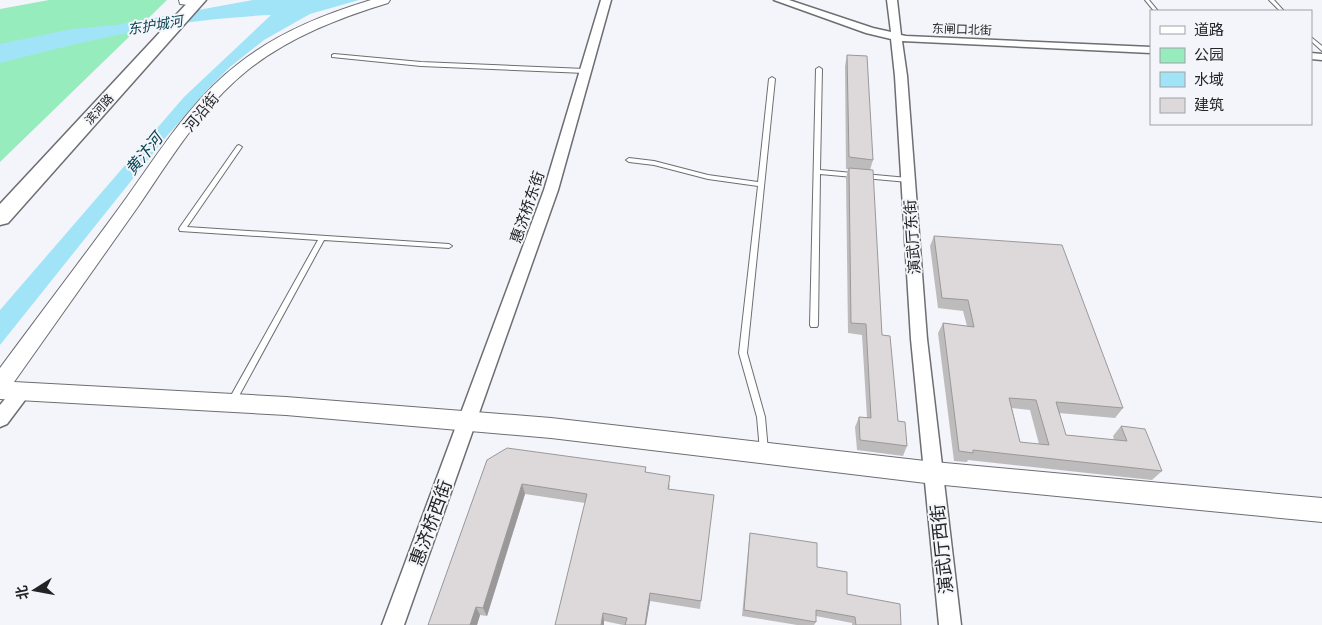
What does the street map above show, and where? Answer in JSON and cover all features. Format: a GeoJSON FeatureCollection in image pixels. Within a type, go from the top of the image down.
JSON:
{"type":"FeatureCollection","features":[{"type":"Feature","properties":{"kind":"main road","name":"滨河路"},"geometry":{"type":"LineString","coordinates":[[0,198],[182,10]]}},
{"type":"Feature","properties":{"kind":"main road","name":"滨河路"},"geometry":{"type":"LineString","coordinates":[[0,218],[182,10]]}},
{"type":"Feature","properties":{"kind":"street","name":"河沿街"},"geometry":{"type":"LineString","coordinates":[[0,385],[172,148],[203,107],[224,84],[244,67],[295,33],[322,20],[384,0]]}},
{"type":"Feature","properties":{"kind":"street","name":"惠济桥东街"},"geometry":{"type":"LineString","coordinates":[[468,422],[551,190],[606,0]]}},
{"type":"Feature","properties":{"kind":"street","name":"东闸口北街"},"geometry":{"type":"LineString","coordinates":[[779,0],[870,31],[896,35],[1150,44]]}},
{"type":"Feature","properties":{"kind":"street","name":"东闸口北街"},"geometry":{"type":"LineString","coordinates":[[796,0],[915,41],[1150,50]]}},
{"type":"Feature","properties":{"kind":"street","name":"演武厅东街"},"geometry":{"type":"LineString","coordinates":[[892,0],[908,180],[919,339],[934,473]]}},
{"type":"Feature","properties":{"kind":"street"},"geometry":{"type":"LineString","coordinates":[[0,419],[11,390],[231,403],[551,428],[934,473],[1322,510]]}},
{"type":"Feature","properties":{"kind":"street","name":"惠济桥西街"},"geometry":{"type":"LineString","coordinates":[[393,625],[468,422]]}},
{"type":"Feature","properties":{"kind":"street","name":"演武厅西街"},"geometry":{"type":"LineString","coordinates":[[934,473],[950,625]]}},
{"type":"Feature","properties":{"kind":"lane"},"geometry":{"type":"LineString","coordinates":[[1147,0],[1155,10]]}},
{"type":"Feature","properties":{"kind":"lane"},"geometry":{"type":"LineString","coordinates":[[1271,0],[1281,10]]}},
{"type":"Feature","properties":{"kind":"lane"},"geometry":{"type":"LineString","coordinates":[[1312,39],[1322,50]]}},
{"type":"Feature","properties":{"kind":"lane"},"geometry":{"type":"LineString","coordinates":[[334,56],[421,64],[586,71]]}},
{"type":"Feature","properties":{"kind":"lane"},"geometry":{"type":"LineString","coordinates":[[814,325],[820,69]]}},
{"type":"Feature","properties":{"kind":"lane"},"geometry":{"type":"LineString","coordinates":[[764,453],[761,417],[743,353],[772,79]]}},
{"type":"Feature","properties":{"kind":"lane"},"geometry":{"type":"LineString","coordinates":[[239,147],[182,230],[449,246]]}},
{"type":"Feature","properties":{"kind":"lane"},"geometry":{"type":"LineString","coordinates":[[629,160],[654,163],[708,177],[761,184]]}},
{"type":"Feature","properties":{"kind":"lane"},"geometry":{"type":"LineString","coordinates":[[817,172],[908,180]]}},
{"type":"Feature","properties":{"kind":"lane"},"geometry":{"type":"LineString","coordinates":[[231,403],[322,238]]}},
{"type":"Feature","properties":{"kind":"green space"},"geometry":{"type":"Polygon","coordinates":[[[49,0],[167,0],[0,162],[0,9],[49,0]]]}},
{"type":"Feature","properties":{"kind":"water"},"geometry":{"type":"Polygon","coordinates":[[[253,0],[359,0],[310,14],[264,40],[230,67],[167,136],[0,345],[0,310],[184,97],[271,15],[200,21],[142,30],[0,63],[0,44],[72,29],[116,25],[253,0]]]}},
{"type":"Feature","properties":{"kind":"building"},"geometry":{"type":"Polygon","coordinates":[[[847,55],[867,56],[873,160],[849,157],[847,55]]]}},
{"type":"Feature","properties":{"kind":"building"},"geometry":{"type":"Polygon","coordinates":[[[849,168],[873,170],[882,335],[890,336],[898,421],[905,422],[907,446],[860,440],[859,417],[871,418],[866,324],[851,323],[849,168]]]}},
{"type":"Feature","properties":{"kind":"building"},"geometry":{"type":"Polygon","coordinates":[[[934,236],[1062,245],[1123,408],[1056,402],[1066,435],[1127,441],[1121,426],[1145,429],[1162,471],[973,450],[973,453],[959,451],[943,323],[974,327],[968,300],[942,298],[934,236]],[[1009,398],[1020,442],[1049,445],[1036,400],[1009,398]]]}},
{"type":"Feature","properties":{"kind":"building"},"geometry":{"type":"Polygon","coordinates":[[[507,448],[646,467],[645,472],[670,476],[668,489],[714,495],[701,601],[650,593],[645,625],[625,625],[627,618],[603,613],[601,625],[555,625],[587,494],[522,484],[483,608],[476,607],[470,625],[428,625],[487,460],[507,448]]]}},
{"type":"Feature","properties":{"kind":"building"},"geometry":{"type":"Polygon","coordinates":[[[750,533],[817,543],[817,567],[847,572],[847,594],[900,604],[901,625],[856,625],[855,617],[816,610],[816,622],[744,610],[750,533]]]}},
{"type":"Feature","properties":{"kind":"water label","name":"东护城河"},"geometry":{"type":"Point","coordinates":[155,25]}},
{"type":"Feature","properties":{"kind":"water label","name":"黄汴河"},"geometry":{"type":"Point","coordinates":[144,154]}}]}
